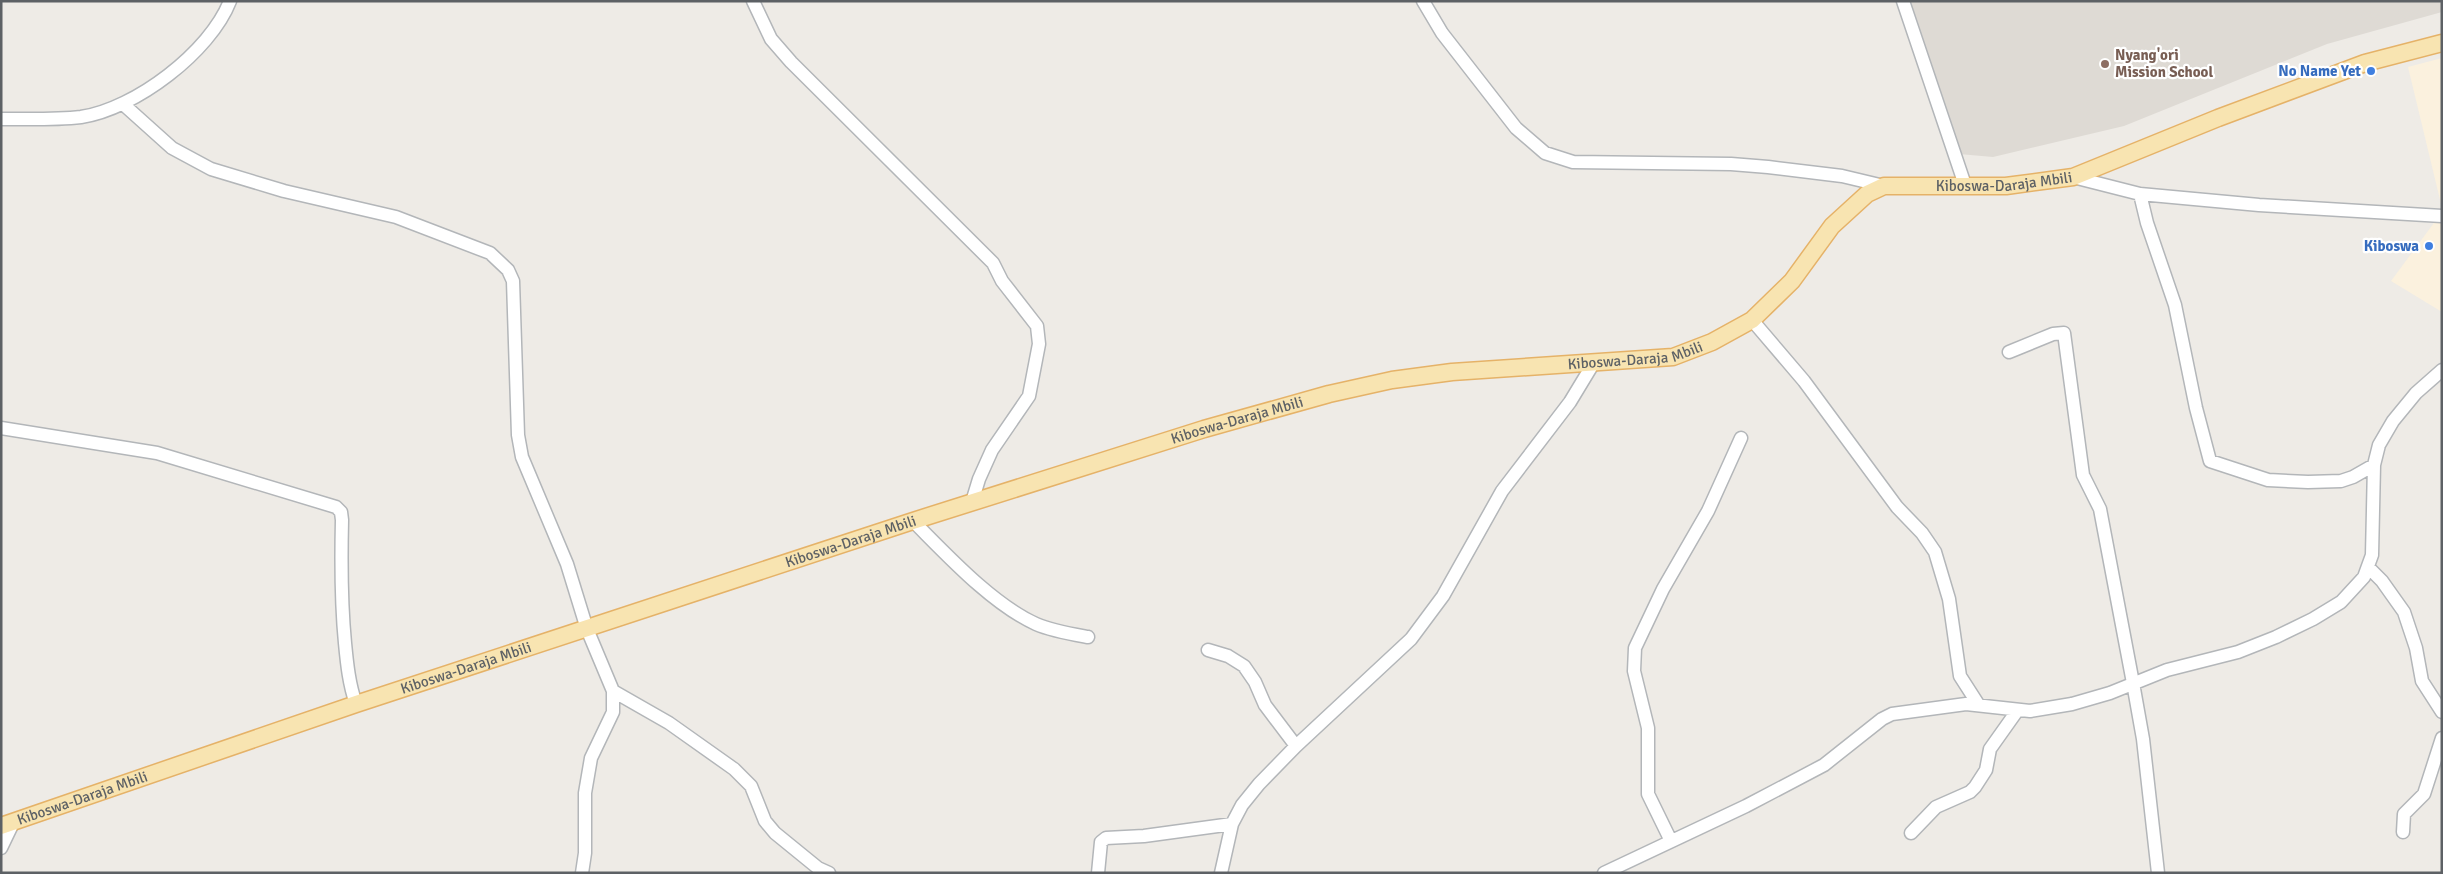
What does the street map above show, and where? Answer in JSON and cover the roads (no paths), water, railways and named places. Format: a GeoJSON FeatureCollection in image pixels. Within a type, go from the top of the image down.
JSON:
{"type":"FeatureCollection","features":[{"type":"Feature","properties":{"kind":"main road","name":"Kiboswa-Daraja Mbili"},"geometry":{"type":"LineString","coordinates":[[8,824],[356,704],[913,521],[1204,429],[1329,394],[1383,382],[1452,372],[1593,364],[1673,357],[1712,342],[1752,320],[1792,281],[1832,226],[1867,194],[1884,186],[2006,186],[2073,177],[2218,118],[2365,63],[2442,43]]}},
{"type":"Feature","properties":{"kind":"street"},"geometry":{"type":"LineString","coordinates":[[1,119],[82,116],[123,104],[168,75],[189,58],[214,26],[230,1]]}},
{"type":"Feature","properties":{"kind":"street"},"geometry":{"type":"LineString","coordinates":[[752,1],[771,39],[791,62],[993,263],[1002,281],[1037,326],[1039,344],[1031,392],[992,450],[984,465],[972,502]]}},
{"type":"Feature","properties":{"kind":"street"},"geometry":{"type":"LineString","coordinates":[[1423,1],[1442,33],[1502,110],[1530,142],[1545,153],[1573,162],[1731,164],[1842,176],[1884,186]]}},
{"type":"Feature","properties":{"kind":"street"},"geometry":{"type":"LineString","coordinates":[[1903,1],[1964,185]]}},
{"type":"Feature","properties":{"kind":"street"},"geometry":{"type":"LineString","coordinates":[[123,104],[172,148],[211,169],[284,192],[396,216],[490,253],[500,260],[508,270],[513,281],[518,435],[522,457],[567,564],[586,629],[613,691],[613,712],[591,758],[586,793],[585,853],[582,873]]}},
{"type":"Feature","properties":{"kind":"street"},"geometry":{"type":"LineString","coordinates":[[2073,177],[2140,194],[2259,205],[2442,216]]}},
{"type":"Feature","properties":{"kind":"street"},"geometry":{"type":"LineString","coordinates":[[2140,194],[2147,223],[2175,305],[2196,408],[2210,460],[2268,480],[2308,482],[2341,481],[2353,477],[2374,465]]}},
{"type":"Feature","properties":{"kind":"street"},"geometry":{"type":"LineString","coordinates":[[1752,320],[1804,382],[1897,507],[1922,533],[1936,552],[1949,599],[1960,676],[1978,704]]}},
{"type":"Feature","properties":{"kind":"street"},"geometry":{"type":"LineString","coordinates":[[2009,352],[2053,334],[2064,333],[2083,475],[2100,509],[2143,739],[2158,873]]}},
{"type":"Feature","properties":{"kind":"street"},"geometry":{"type":"LineString","coordinates":[[1221,873],[1232,824],[1242,805],[1259,784],[1296,746],[1384,666],[1416,632],[1443,596],[1502,491],[1570,402],[1593,364]]}},
{"type":"Feature","properties":{"kind":"street"},"geometry":{"type":"LineString","coordinates":[[1604,873],[1746,806],[1824,765],[1882,719],[1892,714],[1978,704],[2017,711],[2072,704],[2110,693],[2167,670],[2238,652],[2276,638],[2341,602],[2364,577],[2368,567],[2374,526],[2374,465],[2379,445],[2393,420],[2416,393],[2442,370]]}},
{"type":"Feature","properties":{"kind":"street"},"geometry":{"type":"LineString","coordinates":[[1,428],[157,453],[336,507],[341,512],[342,520],[342,605],[351,690],[356,704]]}},
{"type":"Feature","properties":{"kind":"street"},"geometry":{"type":"LineString","coordinates":[[1671,840],[1648,794],[1648,728],[1634,671],[1635,648],[1663,589],[1708,511],[1741,438]]}},
{"type":"Feature","properties":{"kind":"street"},"geometry":{"type":"LineString","coordinates":[[913,521],[964,571],[1005,604],[1036,624],[1088,638]]}},
{"type":"Feature","properties":{"kind":"street"},"geometry":{"type":"LineString","coordinates":[[2368,567],[2382,581],[2404,612],[2416,648],[2422,681],[2442,712]]}},
{"type":"Feature","properties":{"kind":"street"},"geometry":{"type":"LineString","coordinates":[[1208,650],[1228,656],[1244,666],[1255,682],[1265,704],[1296,746]]}},
{"type":"Feature","properties":{"kind":"street"},"geometry":{"type":"LineString","coordinates":[[613,691],[669,723],[734,769],[751,786],[764,821],[775,834],[818,868],[829,873]]}},
{"type":"Feature","properties":{"kind":"street"},"geometry":{"type":"LineString","coordinates":[[1911,833],[1936,807],[1970,792],[1975,787],[1986,770],[1990,749],[2017,711]]}},
{"type":"Feature","properties":{"kind":"street"},"geometry":{"type":"LineString","coordinates":[[2403,832],[2404,814],[2424,794],[2429,784],[2442,738]]}},
{"type":"Feature","properties":{"kind":"street"},"geometry":{"type":"LineString","coordinates":[[1,848],[8,824]]}},
{"type":"Feature","properties":{"kind":"street"},"geometry":{"type":"LineString","coordinates":[[1098,873],[1101,842],[1106,838],[1113,836],[1144,836],[1232,824]]}},
{"type":"Feature","properties":{"kind":"place","name":"Nyang'ori Mission School"},"geometry":{"type":"Point","coordinates":[2105,64]}},
{"type":"Feature","properties":{"kind":"place","name":"No Name Yet"},"geometry":{"type":"Point","coordinates":[2371,71]}},
{"type":"Feature","properties":{"kind":"place","name":"Kiboswa"},"geometry":{"type":"Point","coordinates":[2429,246]}}]}
